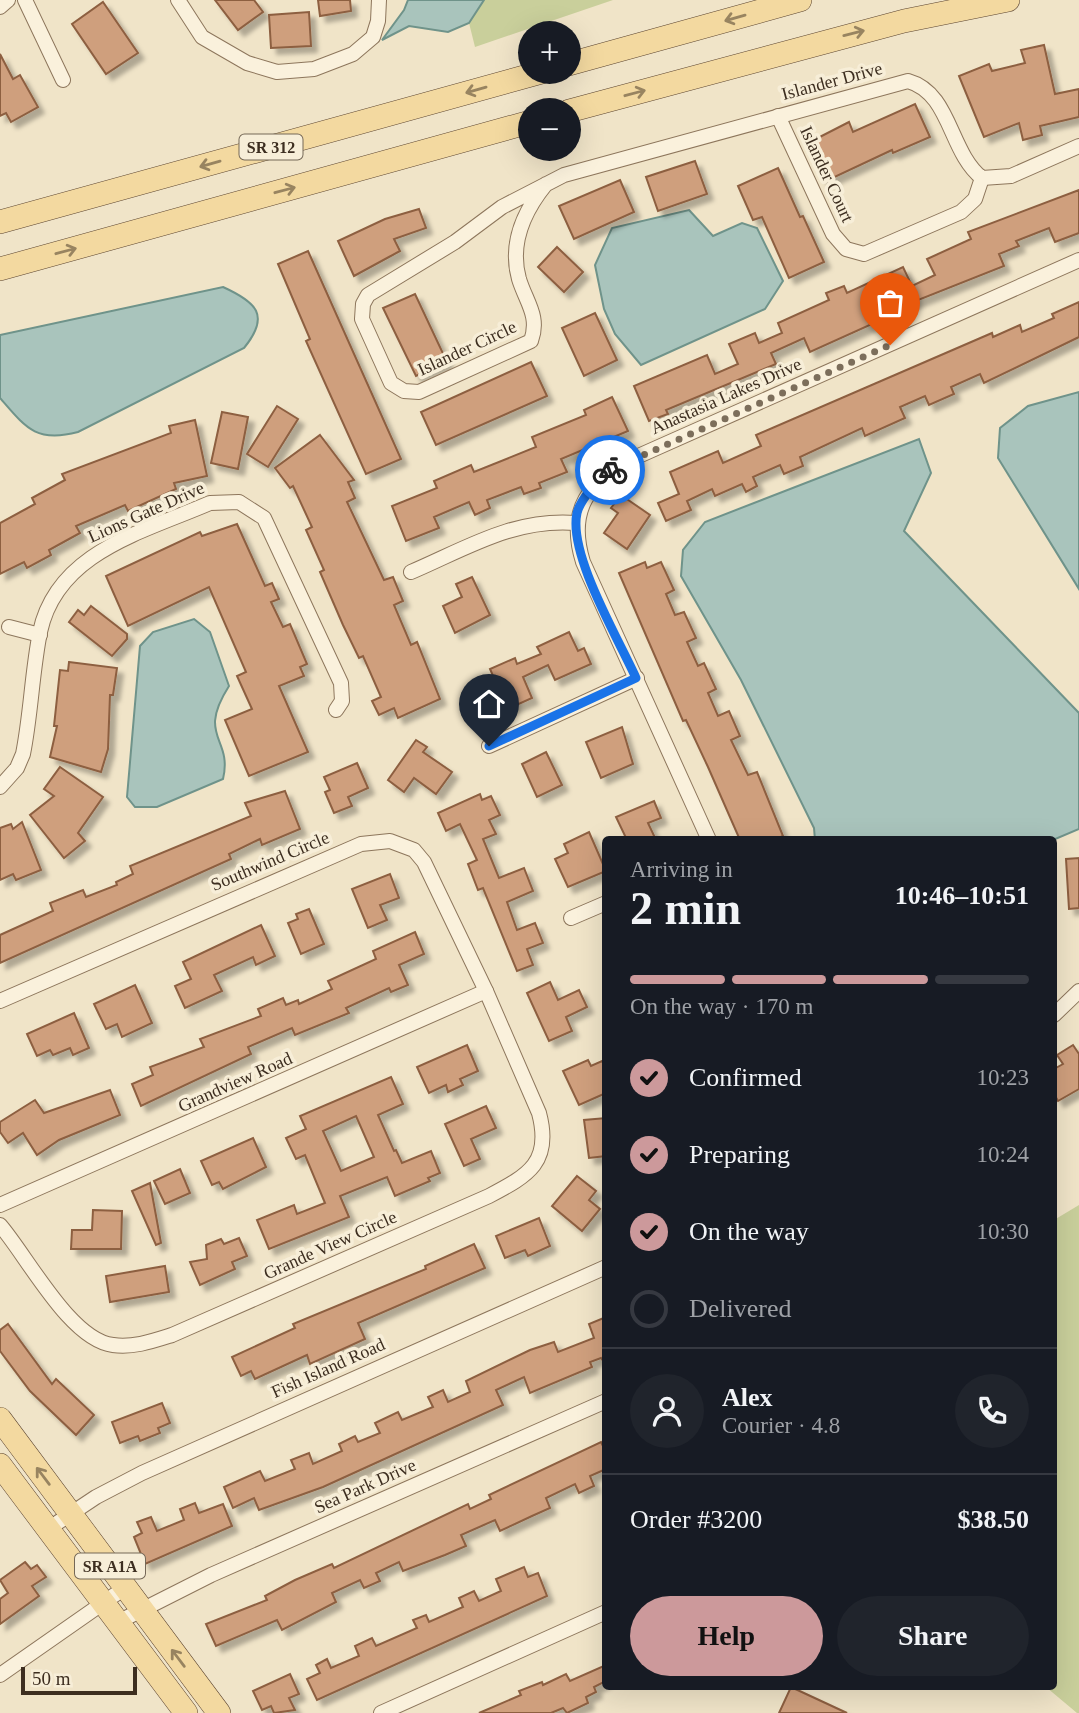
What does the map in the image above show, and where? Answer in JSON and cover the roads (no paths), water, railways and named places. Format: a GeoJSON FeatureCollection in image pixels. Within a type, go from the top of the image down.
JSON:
{"type":"FeatureCollection","features":[{"type":"Feature","properties":{"kind":"main road"},"geometry":{"type":"LineString","coordinates":[[581,61],[800,0]]}},
{"type":"Feature","properties":{"kind":"main road"},"geometry":{"type":"LineString","coordinates":[[581,108],[904,20],[1008,0]]}},
{"type":"Feature","properties":{"kind":"main road","name":"SR 312"},"geometry":{"type":"LineString","coordinates":[[0,222],[518,79]]}},
{"type":"Feature","properties":{"kind":"main road","name":"SR 312"},"geometry":{"type":"LineString","coordinates":[[0,269],[518,125]]}},
{"type":"Feature","properties":{"kind":"main road","name":"SR A1A"},"geometry":{"type":"LineString","coordinates":[[0,1419],[219,1713]]}},
{"type":"Feature","properties":{"kind":"main road","name":"SR A1A"},"geometry":{"type":"LineString","coordinates":[[0,1465],[186,1713]]}},
{"type":"Feature","properties":{"kind":"street"},"geometry":{"type":"LineString","coordinates":[[0,6],[8,0]]}},
{"type":"Feature","properties":{"kind":"street"},"geometry":{"type":"LineString","coordinates":[[25,0],[63,80]]}},
{"type":"Feature","properties":{"kind":"street"},"geometry":{"type":"LineString","coordinates":[[178,0],[202,37],[247,64],[277,72],[314,69],[353,54],[373,37],[378,21],[379,0]]}},
{"type":"Feature","properties":{"kind":"street","name":"Islander Drive"},"geometry":{"type":"LineString","coordinates":[[546,184],[564,175],[908,81],[923,86],[934,97],[958,151],[971,170],[982,178]]}},
{"type":"Feature","properties":{"kind":"street","name":"Islander Court"},"geometry":{"type":"LineString","coordinates":[[778,116],[833,234],[846,249],[864,254],[961,212],[975,199],[982,178]]}},
{"type":"Feature","properties":{"kind":"street"},"geometry":{"type":"LineString","coordinates":[[982,178],[1011,176],[1079,146]]}},
{"type":"Feature","properties":{"kind":"street","name":"Islander Circle"},"geometry":{"type":"LineString","coordinates":[[546,184],[520,224],[518,243],[519,278],[534,313],[536,327],[531,341],[419,392],[404,391],[391,383],[362,319],[363,304],[368,295],[455,242],[502,207],[546,184]]}},
{"type":"Feature","properties":{"kind":"street","name":"Anastasia Lakes Drive"},"geometry":{"type":"LineString","coordinates":[[576,523],[578,509],[607,472],[1079,260]]}},
{"type":"Feature","properties":{"kind":"street","name":"Lions Gate Drive"},"geometry":{"type":"LineString","coordinates":[[0,787],[17,768],[23,754],[40,635],[53,596],[64,580],[88,558],[210,503],[239,502],[252,508],[272,530],[341,683],[342,701],[336,710]]}},
{"type":"Feature","properties":{"kind":"street"},"geometry":{"type":"LineString","coordinates":[[411,572],[516,527],[538,522],[576,523],[576,539],[583,562],[707,836]]}},
{"type":"Feature","properties":{"kind":"street"},"geometry":{"type":"LineString","coordinates":[[9,627],[40,635]]}},
{"type":"Feature","properties":{"kind":"street"},"geometry":{"type":"LineString","coordinates":[[489,746],[636,678]]}},
{"type":"Feature","properties":{"kind":"street","name":"Southwind Circle"},"geometry":{"type":"LineString","coordinates":[[0,1001],[312,864],[361,844],[390,841],[414,850],[424,862],[486,991]]}},
{"type":"Feature","properties":{"kind":"street"},"geometry":{"type":"LineString","coordinates":[[571,918],[602,905]]}},
{"type":"Feature","properties":{"kind":"street","name":"Grandview Road"},"geometry":{"type":"LineString","coordinates":[[0,1205],[486,991]]}},
{"type":"Feature","properties":{"kind":"street","name":"Grande View Circle"},"geometry":{"type":"LineString","coordinates":[[0,1224],[85,1332],[110,1345],[131,1346],[172,1335],[489,1196],[525,1177],[542,1153],[544,1132],[486,991]]}},
{"type":"Feature","properties":{"kind":"street"},"geometry":{"type":"LineString","coordinates":[[1057,1011],[1079,991]]}},
{"type":"Feature","properties":{"kind":"street","name":"Fish Island Road"},"geometry":{"type":"LineString","coordinates":[[48,1529],[70,1513],[142,1473],[602,1269]]}},
{"type":"Feature","properties":{"kind":"street","name":"Sea Park Drive"},"geometry":{"type":"LineString","coordinates":[[118,1622],[211,1575],[602,1403]]}},
{"type":"Feature","properties":{"kind":"street"},"geometry":{"type":"LineString","coordinates":[[0,1675],[126,1587]]}},
{"type":"Feature","properties":{"kind":"street"},"geometry":{"type":"LineString","coordinates":[[381,1713],[602,1614]]}},
{"type":"Feature","properties":{"kind":"water"},"geometry":{"type":"Polygon","coordinates":[[[408,0],[484,0],[469,23],[448,32],[409,26],[382,40],[408,0]]]}},
{"type":"Feature","properties":{"kind":"water"},"geometry":{"type":"Polygon","coordinates":[[[689,210],[713,236],[742,223],[757,228],[783,281],[765,309],[641,365],[615,334],[604,309],[595,265],[612,228],[689,210]]]}},
{"type":"Feature","properties":{"kind":"water"},"geometry":{"type":"Polygon","coordinates":[[[223,287],[244,298],[256,311],[257,327],[244,348],[78,432],[52,436],[42,434],[25,425],[0,398],[0,335],[223,287]]]}},
{"type":"Feature","properties":{"kind":"water"},"geometry":{"type":"Polygon","coordinates":[[[1079,392],[1079,589],[998,458],[1000,428],[1028,406],[1079,392]]]}},
{"type":"Feature","properties":{"kind":"water"},"geometry":{"type":"Polygon","coordinates":[[[919,439],[931,473],[904,531],[1079,713],[1079,829],[1057,838],[1057,836],[815,836],[814,828],[741,680],[681,576],[683,550],[705,522],[919,439]]]}},
{"type":"Feature","properties":{"kind":"water"},"geometry":{"type":"Polygon","coordinates":[[[194,619],[210,632],[229,686],[220,703],[215,727],[224,754],[223,779],[157,807],[135,807],[127,797],[140,646],[153,632],[194,619]]]}}]}
